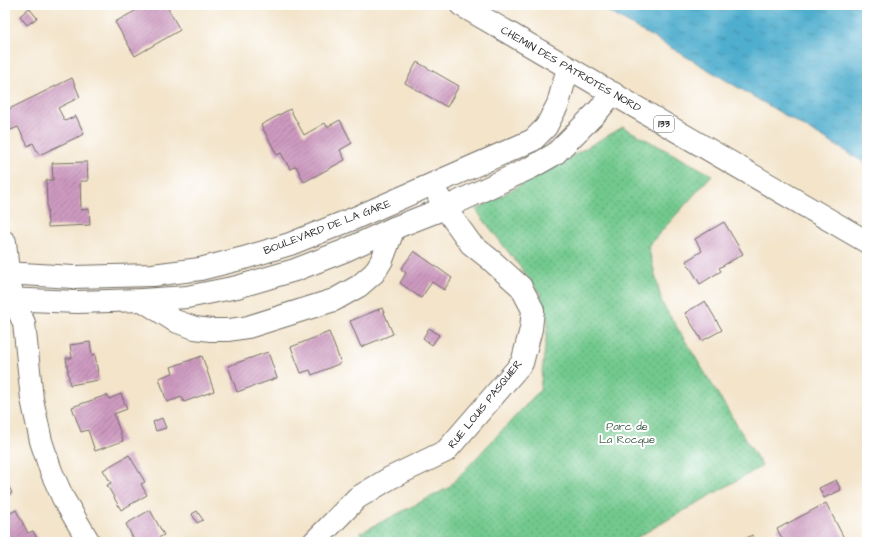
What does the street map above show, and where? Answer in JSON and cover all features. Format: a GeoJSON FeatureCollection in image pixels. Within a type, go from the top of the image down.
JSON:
{"type":"FeatureCollection","features":[{"type":"Feature","properties":{"kind":"street","name":"CHEMIN DES PATRIOTES NORD"},"geometry":{"type":"LineString","coordinates":[[461,5],[867,242]]}},
{"type":"Feature","properties":{"kind":"street","name":"BOULEVARD DE LA GARE"},"geometry":{"type":"LineString","coordinates":[[6,273],[73,277],[153,275],[200,269],[290,244],[355,218],[533,140],[546,127],[558,104],[568,68]]}},
{"type":"Feature","properties":{"kind":"street"},"geometry":{"type":"LineString","coordinates":[[9,299],[77,302],[187,297],[237,287],[302,267],[344,251],[394,228],[445,208],[532,167],[555,154],[598,111],[613,93]]}},
{"type":"Feature","properties":{"kind":"street","name":"RUE LOUIS PASQUIER"},"geometry":{"type":"LineString","coordinates":[[314,542],[357,498],[390,478],[446,451],[522,363],[531,329],[533,310],[521,287],[491,260],[470,244],[445,208],[432,185]]}},
{"type":"Feature","properties":{"kind":"street"},"geometry":{"type":"LineString","coordinates":[[142,300],[175,321],[195,328],[229,330],[248,327],[334,300],[359,286],[374,273],[382,260],[394,228]]}},
{"type":"Feature","properties":{"kind":"street"},"geometry":{"type":"LineString","coordinates":[[5,242],[9,299],[24,323],[32,399],[41,441],[51,471],[63,498],[89,542]]}},
{"type":"Feature","properties":{"kind":"green space","name":"Parc de La Rocque"},"geometry":{"type":"Polygon","coordinates":[[[623,127],[712,175],[648,246],[662,303],[762,466],[629,542],[364,542],[360,533],[448,488],[540,390],[548,322],[540,293],[476,210],[623,127]]]}},
{"type":"Feature","properties":{"kind":"water"},"geometry":{"type":"Polygon","coordinates":[[[597,5],[867,5],[867,164],[675,50],[597,5]]]}},
{"type":"Feature","properties":{"kind":"building"},"geometry":{"type":"Polygon","coordinates":[[[146,5],[166,5],[180,30],[135,56],[115,22],[146,5]]]}},
{"type":"Feature","properties":{"kind":"building"},"geometry":{"type":"Polygon","coordinates":[[[29,8],[37,18],[27,25],[20,16],[29,8]]]}},
{"type":"Feature","properties":{"kind":"building"},"geometry":{"type":"Polygon","coordinates":[[[417,62],[459,86],[447,107],[405,83],[417,62]]]}},
{"type":"Feature","properties":{"kind":"building"},"geometry":{"type":"Polygon","coordinates":[[[72,78],[80,97],[58,108],[65,121],[76,116],[84,134],[39,155],[33,143],[28,146],[18,127],[11,130],[5,118],[5,111],[72,78]]]}},
{"type":"Feature","properties":{"kind":"building"},"geometry":{"type":"Polygon","coordinates":[[[290,109],[304,135],[325,123],[327,127],[340,120],[352,143],[340,150],[345,160],[304,182],[296,166],[290,169],[281,153],[277,155],[261,125],[290,109]]]}},
{"type":"Feature","properties":{"kind":"building"},"geometry":{"type":"Polygon","coordinates":[[[87,162],[88,181],[80,181],[81,210],[89,209],[90,225],[48,227],[46,180],[53,180],[52,163],[87,162]]]}},
{"type":"Feature","properties":{"kind":"building"},"geometry":{"type":"Polygon","coordinates":[[[724,222],[743,254],[719,268],[721,271],[700,284],[686,261],[702,251],[695,239],[724,222]]]}},
{"type":"Feature","properties":{"kind":"building"},"geometry":{"type":"Polygon","coordinates":[[[414,251],[452,278],[444,290],[432,282],[421,298],[400,283],[406,273],[401,269],[414,251]]]}},
{"type":"Feature","properties":{"kind":"building"},"geometry":{"type":"Polygon","coordinates":[[[705,301],[722,330],[702,341],[685,313],[705,301]]]}},
{"type":"Feature","properties":{"kind":"building"},"geometry":{"type":"Polygon","coordinates":[[[382,308],[393,334],[361,347],[350,321],[382,308]]]}},
{"type":"Feature","properties":{"kind":"building"},"geometry":{"type":"Polygon","coordinates":[[[429,328],[439,335],[432,345],[423,338],[429,328]]]}},
{"type":"Feature","properties":{"kind":"building"},"geometry":{"type":"Polygon","coordinates":[[[329,332],[341,363],[312,375],[310,370],[301,373],[291,347],[329,332]]]}},
{"type":"Feature","properties":{"kind":"building"},"geometry":{"type":"Polygon","coordinates":[[[90,342],[92,355],[95,354],[99,380],[70,385],[66,358],[72,358],[70,345],[90,342]]]}},
{"type":"Feature","properties":{"kind":"building"},"geometry":{"type":"Polygon","coordinates":[[[268,352],[277,378],[237,392],[228,366],[268,352]]]}},
{"type":"Feature","properties":{"kind":"building"},"geometry":{"type":"Polygon","coordinates":[[[202,356],[214,391],[184,402],[182,397],[167,402],[159,378],[173,373],[171,367],[202,356]]]}},
{"type":"Feature","properties":{"kind":"building"},"geometry":{"type":"Polygon","coordinates":[[[121,394],[127,409],[114,414],[123,441],[95,451],[88,430],[81,432],[72,407],[107,395],[109,399],[121,394]]]}},
{"type":"Feature","properties":{"kind":"building"},"geometry":{"type":"Polygon","coordinates":[[[162,418],[166,428],[156,431],[153,422],[162,418]]]}},
{"type":"Feature","properties":{"kind":"building"},"geometry":{"type":"Polygon","coordinates":[[[129,455],[145,482],[141,484],[147,495],[121,510],[107,485],[111,483],[103,470],[129,455]]]}},
{"type":"Feature","properties":{"kind":"building"},"geometry":{"type":"Polygon","coordinates":[[[5,478],[12,493],[5,497],[5,478]]]}},
{"type":"Feature","properties":{"kind":"building"},"geometry":{"type":"Polygon","coordinates":[[[836,480],[841,490],[824,498],[819,488],[836,480]]]}},
{"type":"Feature","properties":{"kind":"building"},"geometry":{"type":"Polygon","coordinates":[[[826,503],[846,542],[784,542],[777,529],[826,503]]]}},
{"type":"Feature","properties":{"kind":"building"},"geometry":{"type":"Polygon","coordinates":[[[16,510],[28,533],[33,531],[39,542],[5,542],[5,516],[16,510]]]}},
{"type":"Feature","properties":{"kind":"building"},"geometry":{"type":"Polygon","coordinates":[[[150,510],[164,535],[158,538],[160,542],[135,542],[126,524],[150,510]]]}},
{"type":"Feature","properties":{"kind":"building"},"geometry":{"type":"Polygon","coordinates":[[[197,511],[203,520],[197,523],[192,514],[197,511]]]}},
{"type":"Feature","properties":{"kind":"building"},"geometry":{"type":"Polygon","coordinates":[[[752,535],[756,542],[744,542],[743,540],[752,535]]]}}]}
